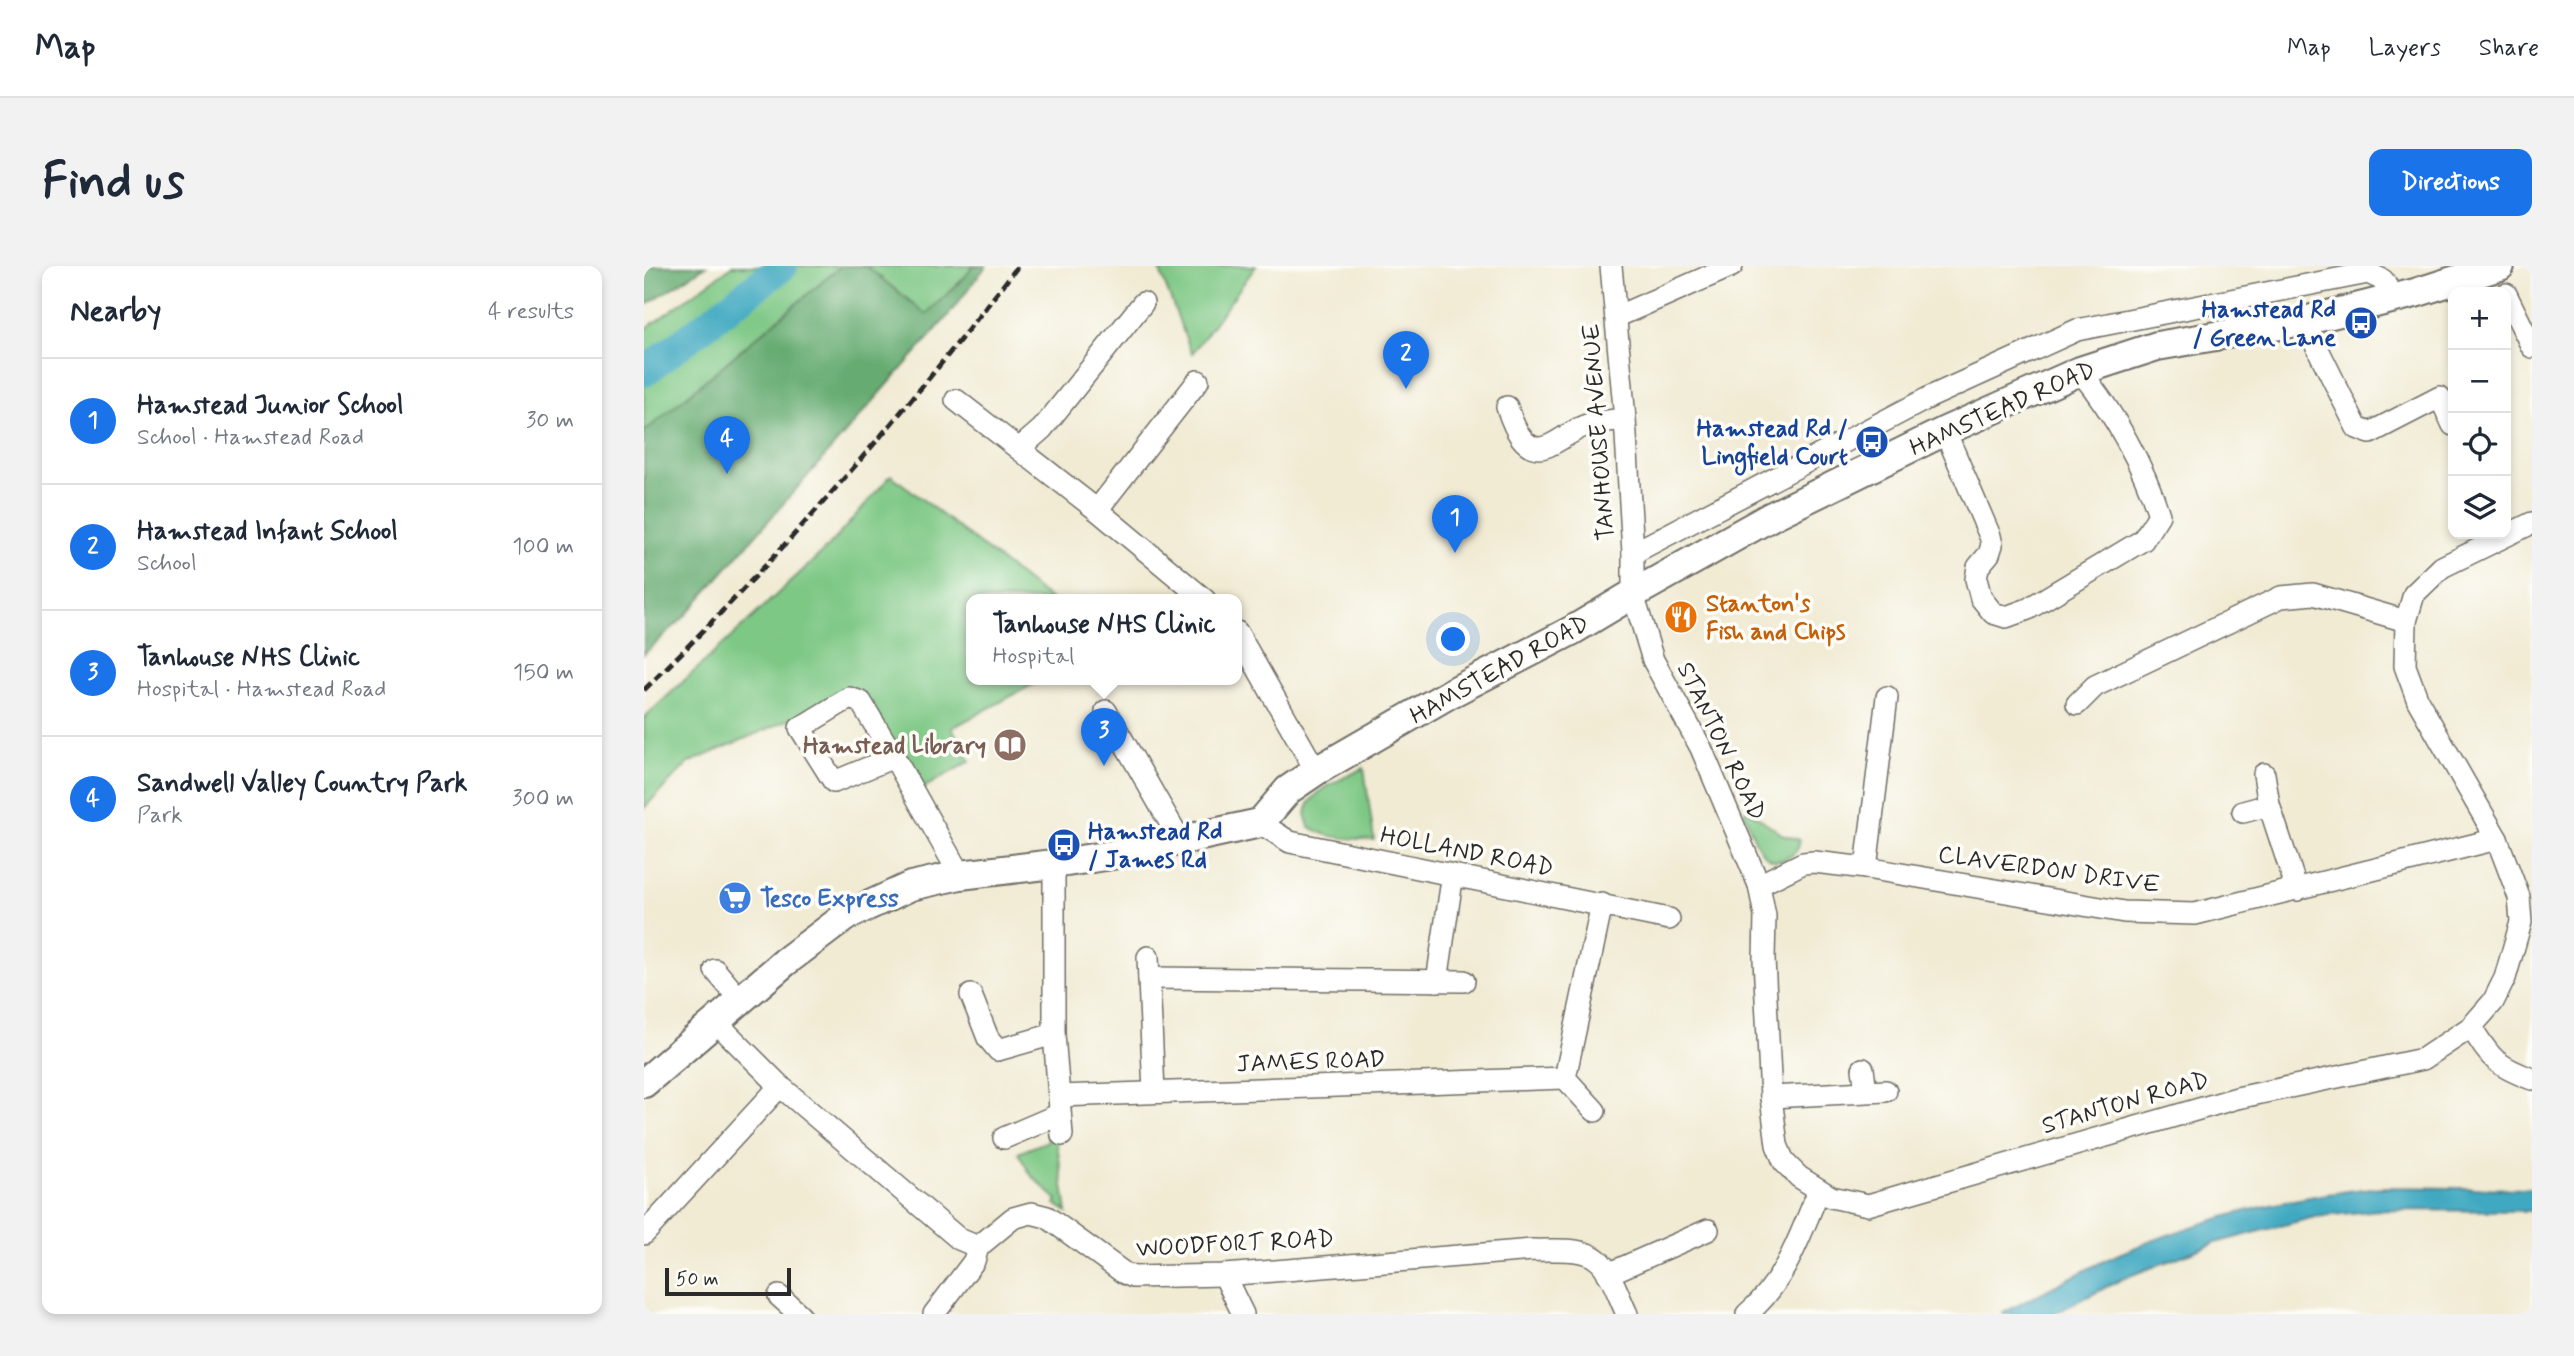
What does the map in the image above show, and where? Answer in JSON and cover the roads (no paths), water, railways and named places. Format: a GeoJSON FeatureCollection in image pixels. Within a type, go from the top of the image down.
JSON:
{"type":"FeatureCollection","features":[{"type":"Feature","properties":{"kind":"main road","name":"HAMSTEAD ROAD"},"geometry":{"type":"LineString","coordinates":[[1260,823],[1288,790],[1451,693],[1573,630],[1772,516],[1945,431],[2080,372],[2157,346],[2304,321],[2394,298],[2501,280]]}},
{"type":"Feature","properties":{"kind":"main road"},"geometry":{"type":"LineString","coordinates":[[644,1083],[785,962],[846,916],[911,886],[960,875],[1054,864],[1260,823]]}},
{"type":"Feature","properties":{"kind":"street","name":"TANHOUSE AVENUE"},"geometry":{"type":"LineString","coordinates":[[1611,266],[1625,419],[1633,594]]}},
{"type":"Feature","properties":{"kind":"street"},"geometry":{"type":"LineString","coordinates":[[1616,317],[1732,266]]}},
{"type":"Feature","properties":{"kind":"street","name":"HAMSTEAD ROAD"},"geometry":{"type":"LineString","coordinates":[[1633,553],[1930,397],[2077,330],[2368,272],[2382,280],[2394,298]]}},
{"type":"Feature","properties":{"kind":"street"},"geometry":{"type":"LineString","coordinates":[[2501,280],[2532,347]]}},
{"type":"Feature","properties":{"kind":"street"},"geometry":{"type":"LineString","coordinates":[[1019,449],[1042,429],[1143,303]]}},
{"type":"Feature","properties":{"kind":"street"},"geometry":{"type":"LineString","coordinates":[[2304,321],[2357,428],[2370,433],[2440,397],[2448,414]]}},
{"type":"Feature","properties":{"kind":"street"},"geometry":{"type":"LineString","coordinates":[[1945,431],[1992,545],[1979,567],[1976,579],[1981,598],[1993,613],[2006,617],[2028,610],[2143,540],[2159,515],[2124,435],[2080,372]]}},
{"type":"Feature","properties":{"kind":"street"},"geometry":{"type":"LineString","coordinates":[[1097,510],[1195,396]]}},
{"type":"Feature","properties":{"kind":"street"},"geometry":{"type":"LineString","coordinates":[[956,400],[1097,510],[1198,594]]}},
{"type":"Feature","properties":{"kind":"street"},"geometry":{"type":"LineString","coordinates":[[1507,407],[1512,423],[1524,443],[1532,446],[1546,447],[1591,423],[1625,419]]}},
{"type":"Feature","properties":{"kind":"street","name":"STANTON ROAD"},"geometry":{"type":"LineString","coordinates":[[1633,594],[1653,660],[1701,748],[1759,885],[1765,916],[1764,959],[1770,1097],[1777,1145],[1784,1162],[1799,1177],[1844,1201],[1868,1205],[2237,1098],[2423,1059],[2471,1027],[2493,1002],[2525,933],[2521,922],[2519,897],[2497,839],[2417,701],[2404,666],[2406,621],[2414,594],[2442,567],[2532,523]]}},
{"type":"Feature","properties":{"kind":"street"},"geometry":{"type":"LineString","coordinates":[[2077,704],[2095,686],[2281,597],[2313,594],[2406,621]]}},
{"type":"Feature","properties":{"kind":"street"},"geometry":{"type":"LineString","coordinates":[[1242,641],[1316,771]]}},
{"type":"Feature","properties":{"kind":"street"},"geometry":{"type":"LineString","coordinates":[[894,757],[834,782],[800,728],[849,698],[862,702],[894,757],[960,875]]}},
{"type":"Feature","properties":{"kind":"street"},"geometry":{"type":"LineString","coordinates":[[1107,711],[1180,840]]}},
{"type":"Feature","properties":{"kind":"street"},"geometry":{"type":"LineString","coordinates":[[1866,868],[1891,712]]}},
{"type":"Feature","properties":{"kind":"street"},"geometry":{"type":"LineString","coordinates":[[2264,774],[2269,806],[2297,890]]}},
{"type":"Feature","properties":{"kind":"street"},"geometry":{"type":"LineString","coordinates":[[2242,812],[2269,806]]}},
{"type":"Feature","properties":{"kind":"street","name":"HOLLAND ROAD"},"geometry":{"type":"LineString","coordinates":[[1260,823],[1290,842],[1669,919]]}},
{"type":"Feature","properties":{"kind":"street","name":"CLAVERDON DRIVE"},"geometry":{"type":"LineString","coordinates":[[1759,885],[1803,863],[1866,868],[2124,912],[2195,914],[2497,839]]}},
{"type":"Feature","properties":{"kind":"street"},"geometry":{"type":"LineString","coordinates":[[1004,1138],[1060,1115],[1054,1034],[1054,864]]}},
{"type":"Feature","properties":{"kind":"street"},"geometry":{"type":"LineString","coordinates":[[1437,981],[1452,880]]}},
{"type":"Feature","properties":{"kind":"street"},"geometry":{"type":"LineString","coordinates":[[1595,1111],[1565,1078],[1602,905]]}},
{"type":"Feature","properties":{"kind":"street"},"geometry":{"type":"LineString","coordinates":[[1154,1093],[1148,968],[1464,981]]}},
{"type":"Feature","properties":{"kind":"street"},"geometry":{"type":"LineString","coordinates":[[715,970],[741,1001]]}},
{"type":"Feature","properties":{"kind":"street"},"geometry":{"type":"LineString","coordinates":[[971,995],[988,1038],[998,1050],[1054,1034]]}},
{"type":"Feature","properties":{"kind":"street"},"geometry":{"type":"LineString","coordinates":[[717,1023],[780,1086],[959,1239],[978,1247],[974,1261],[934,1314]]}},
{"type":"Feature","properties":{"kind":"street"},"geometry":{"type":"LineString","coordinates":[[2471,1027],[2490,1057],[2508,1071],[2532,1079]]}},
{"type":"Feature","properties":{"kind":"street"},"geometry":{"type":"LineString","coordinates":[[1770,1097],[1876,1091],[1863,1069]]}},
{"type":"Feature","properties":{"kind":"street","name":"JAMES ROAD"},"geometry":{"type":"LineString","coordinates":[[1060,1115],[1154,1093],[1565,1078]]}},
{"type":"Feature","properties":{"kind":"street"},"geometry":{"type":"LineString","coordinates":[[644,1234],[780,1086]]}},
{"type":"Feature","properties":{"kind":"street"},"geometry":{"type":"LineString","coordinates":[[1753,1312],[1788,1262],[1819,1190]]}},
{"type":"Feature","properties":{"kind":"street","name":"WOODFORT ROAD"},"geometry":{"type":"LineString","coordinates":[[978,1247],[1013,1218],[1031,1213],[1047,1217],[1133,1277],[1224,1275],[1533,1250],[1580,1252],[1598,1260],[1608,1273],[1627,1314]]}},
{"type":"Feature","properties":{"kind":"street"},"geometry":{"type":"LineString","coordinates":[[1608,1273],[1708,1230]]}},
{"type":"Feature","properties":{"kind":"street"},"geometry":{"type":"LineString","coordinates":[[1224,1275],[1243,1314]]}},
{"type":"Feature","properties":{"kind":"water"},"geometry":{"type":"Polygon","coordinates":[[[2381,1187],[2532,1189],[2532,1211],[2378,1210],[2315,1217],[2215,1243],[2122,1279],[2054,1314],[2001,1314],[2119,1254],[2215,1219],[2314,1196],[2381,1187]]]}},
{"type":"Feature","properties":{"kind":"waterway"},"geometry":{"type":"LineString","coordinates":[[644,372],[783,266]]}},
{"type":"Feature","properties":{"kind":"railway"},"geometry":{"type":"LineString","coordinates":[[644,690],[743,589],[838,485],[930,377],[1018,266]]}},
{"type":"Feature","properties":{"kind":"place","name":"Hamstead Rd / Green Lane"},"geometry":{"type":"Point","coordinates":[2361,323]}},
{"type":"Feature","properties":{"kind":"place","name":"Hamstead Infant School"},"geometry":{"type":"Point","coordinates":[1406,389]}},
{"type":"Feature","properties":{"kind":"place","name":"Hamstead Rd / Lingfield Court"},"geometry":{"type":"Point","coordinates":[1872,442]}},
{"type":"Feature","properties":{"kind":"place","name":"Sandwell Valley Country Park"},"geometry":{"type":"Point","coordinates":[727,474]}},
{"type":"Feature","properties":{"kind":"place","name":"Hamstead Junior School"},"geometry":{"type":"Point","coordinates":[1455,553]}},
{"type":"Feature","properties":{"kind":"place","name":"Stanton's Fish and Chips"},"geometry":{"type":"Point","coordinates":[1681,617]}},
{"type":"Feature","properties":{"kind":"place","name":"Hamstead Library"},"geometry":{"type":"Point","coordinates":[1010,745]}},
{"type":"Feature","properties":{"kind":"place","name":"Tanhouse NHS Clinic"},"geometry":{"type":"Point","coordinates":[1104,766]}},
{"type":"Feature","properties":{"kind":"place","name":"Hamstead Rd / James Rd"},"geometry":{"type":"Point","coordinates":[1064,845]}},
{"type":"Feature","properties":{"kind":"place","name":"Tesco Express"},"geometry":{"type":"Point","coordinates":[735,898]}}]}
